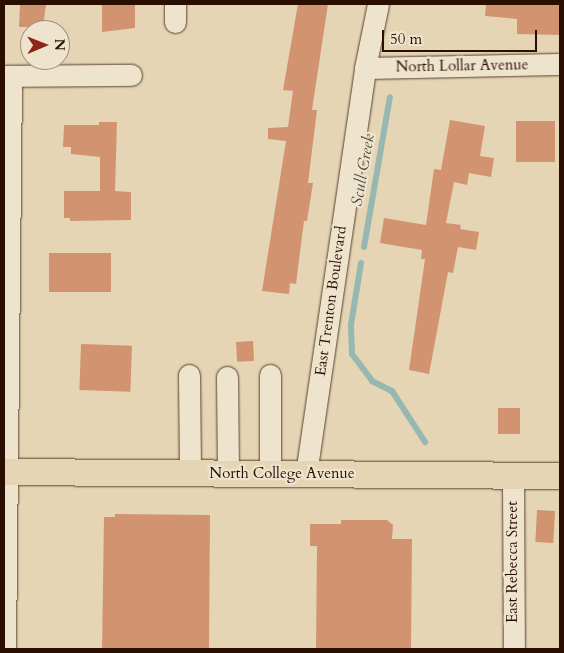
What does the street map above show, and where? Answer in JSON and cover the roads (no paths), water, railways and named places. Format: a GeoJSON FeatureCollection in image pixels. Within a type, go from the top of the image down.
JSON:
{"type":"FeatureCollection","features":[{"type":"Feature","properties":{"kind":"main road","name":"North College Avenue"},"geometry":{"type":"LineString","coordinates":[[6,472],[560,476]]}},
{"type":"Feature","properties":{"kind":"street","name":"East Trenton Boulevard"},"geometry":{"type":"LineString","coordinates":[[306,474],[365,68],[378,4]]}},
{"type":"Feature","properties":{"kind":"street","name":"North Lollar Avenue"},"geometry":{"type":"LineString","coordinates":[[365,68],[560,64]]}},
{"type":"Feature","properties":{"kind":"street"},"geometry":{"type":"LineString","coordinates":[[5,649],[8,76],[131,75]]}},
{"type":"Feature","properties":{"kind":"street"},"geometry":{"type":"LineString","coordinates":[[189,375],[190,474]]}},
{"type":"Feature","properties":{"kind":"street"},"geometry":{"type":"LineString","coordinates":[[270,375],[270,474]]}},
{"type":"Feature","properties":{"kind":"street"},"geometry":{"type":"LineString","coordinates":[[227,377],[228,474]]}},
{"type":"Feature","properties":{"kind":"street","name":"East Rebecca Street"},"geometry":{"type":"LineString","coordinates":[[513,476],[514,649]]}},
{"type":"Feature","properties":{"kind":"waterway","name":"Scull Creek"},"geometry":{"type":"LineString","coordinates":[[364,247],[390,97]]}},
{"type":"Feature","properties":{"kind":"waterway","name":"Scull Creek"},"geometry":{"type":"LineString","coordinates":[[361,263],[351,325],[352,354],[372,381],[392,391],[425,442]]}}]}
